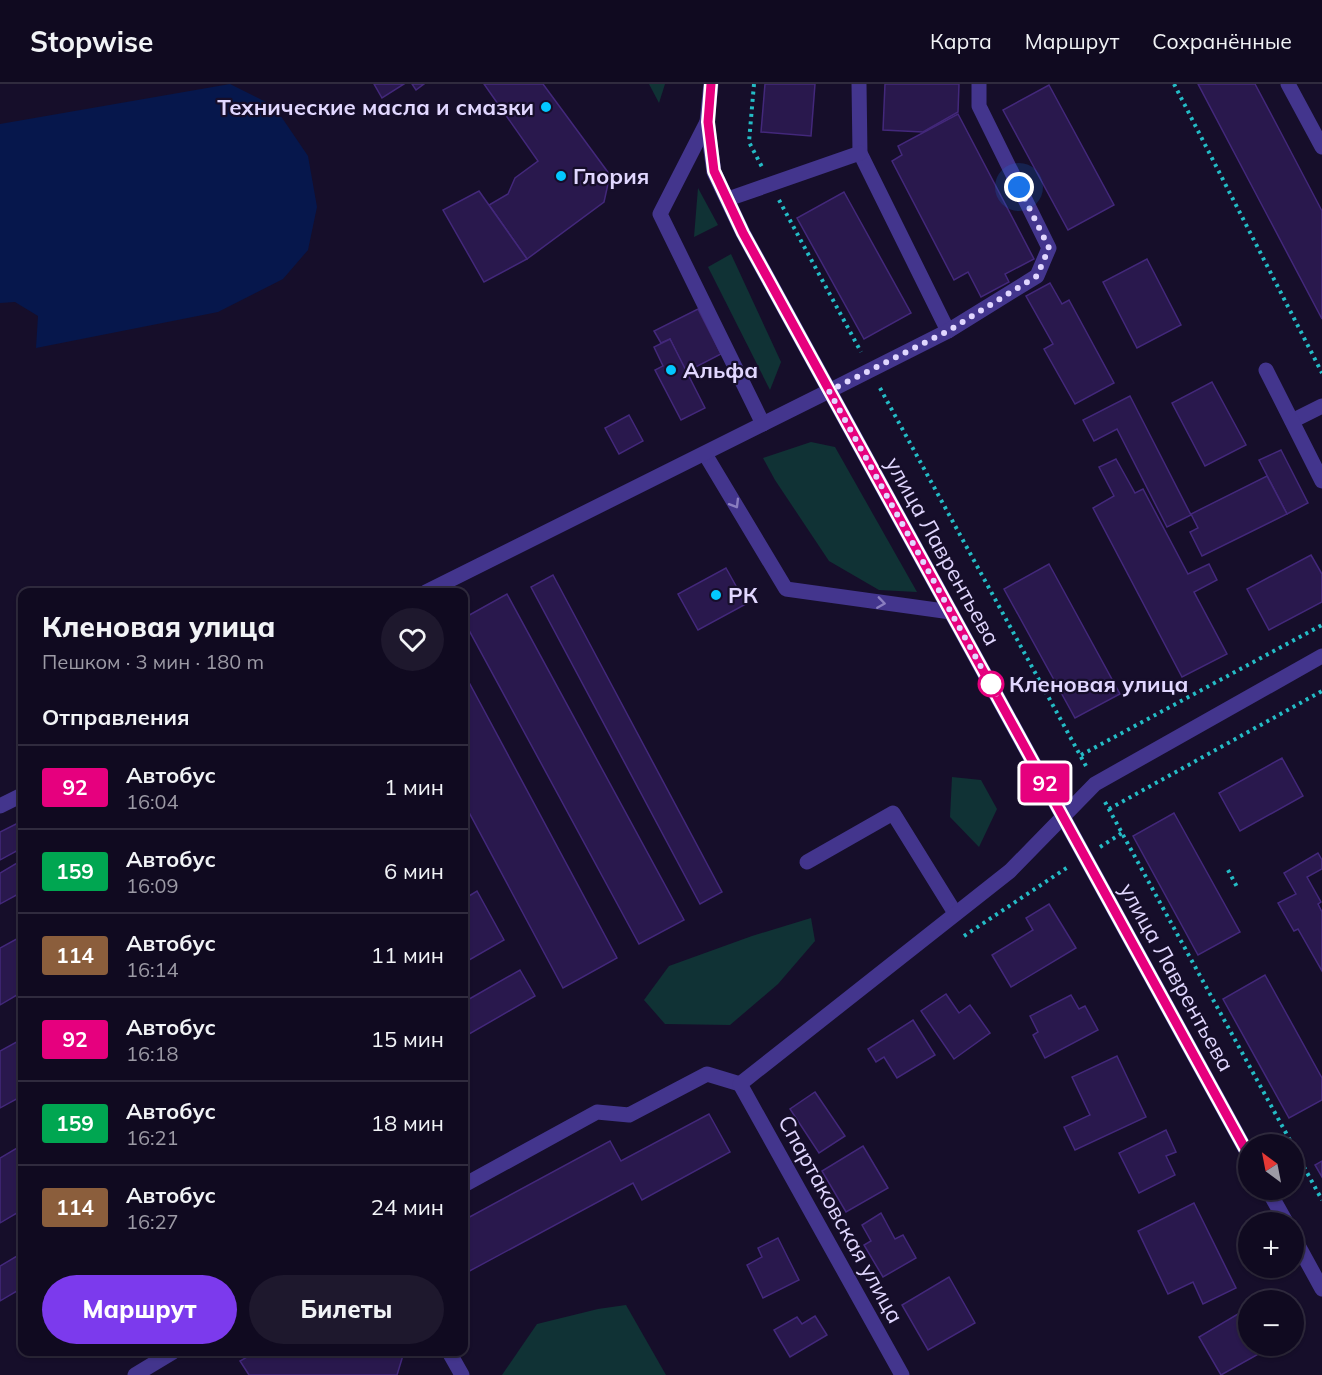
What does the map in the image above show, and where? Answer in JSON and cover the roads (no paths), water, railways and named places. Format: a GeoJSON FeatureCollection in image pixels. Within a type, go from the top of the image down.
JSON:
{"type":"FeatureCollection","features":[{"type":"Feature","properties":{"kind":"street","name":"улица Лаврентьева"},"geometry":{"type":"LineString","coordinates":[[711,84],[708,122],[714,171],[743,233],[1238,1136]]}},
{"type":"Feature","properties":{"kind":"street"},"geometry":{"type":"LineString","coordinates":[[859,84],[860,153],[948,331]]}},
{"type":"Feature","properties":{"kind":"street"},"geometry":{"type":"LineString","coordinates":[[434,588],[948,331],[1037,276],[1049,248],[979,106],[979,84]]}},
{"type":"Feature","properties":{"kind":"street"},"geometry":{"type":"LineString","coordinates":[[1288,84],[1322,147]]}},
{"type":"Feature","properties":{"kind":"street"},"geometry":{"type":"LineString","coordinates":[[708,122],[660,214],[763,424]]}},
{"type":"Feature","properties":{"kind":"street"},"geometry":{"type":"LineString","coordinates":[[728,199],[860,153]]}},
{"type":"Feature","properties":{"kind":"street"},"geometry":{"type":"LineString","coordinates":[[1266,370],[1322,481]]}},
{"type":"Feature","properties":{"kind":"street"},"geometry":{"type":"LineString","coordinates":[[1292,421],[1322,406]]}},
{"type":"Feature","properties":{"kind":"street"},"geometry":{"type":"LineString","coordinates":[[705,454],[786,589],[951,612]]}},
{"type":"Feature","properties":{"kind":"street"},"geometry":{"type":"LineString","coordinates":[[468,1183],[597,1112],[629,1115],[707,1074],[740,1084],[1010,871],[1095,784],[1322,656]]}},
{"type":"Feature","properties":{"kind":"street"},"geometry":{"type":"LineString","coordinates":[[0,806],[18,797]]}},
{"type":"Feature","properties":{"kind":"street"},"geometry":{"type":"LineString","coordinates":[[807,862],[893,813],[955,913]]}},
{"type":"Feature","properties":{"kind":"street","name":"Спартаковская улица"},"geometry":{"type":"LineString","coordinates":[[740,1084],[902,1375]]}},
{"type":"Feature","properties":{"kind":"street"},"geometry":{"type":"LineString","coordinates":[[1304,1256],[1322,1289]]}},
{"type":"Feature","properties":{"kind":"street"},"geometry":{"type":"LineString","coordinates":[[135,1375],[166,1356]]}},
{"type":"Feature","properties":{"kind":"street"},"geometry":{"type":"LineString","coordinates":[[451,1356],[462,1375]]}},
{"type":"Feature","properties":{"kind":"place","name":"Технические масла и смазки"},"geometry":{"type":"Point","coordinates":[546,107]}},
{"type":"Feature","properties":{"kind":"place","name":"Глория"},"geometry":{"type":"Point","coordinates":[561,176]}},
{"type":"Feature","properties":{"kind":"place","name":"Альфа"},"geometry":{"type":"Point","coordinates":[671,370]}},
{"type":"Feature","properties":{"kind":"place","name":"РК"},"geometry":{"type":"Point","coordinates":[716,595]}},
{"type":"Feature","properties":{"kind":"place","name":"Кленовая улица"},"geometry":{"type":"Point","coordinates":[991,684]}}]}
